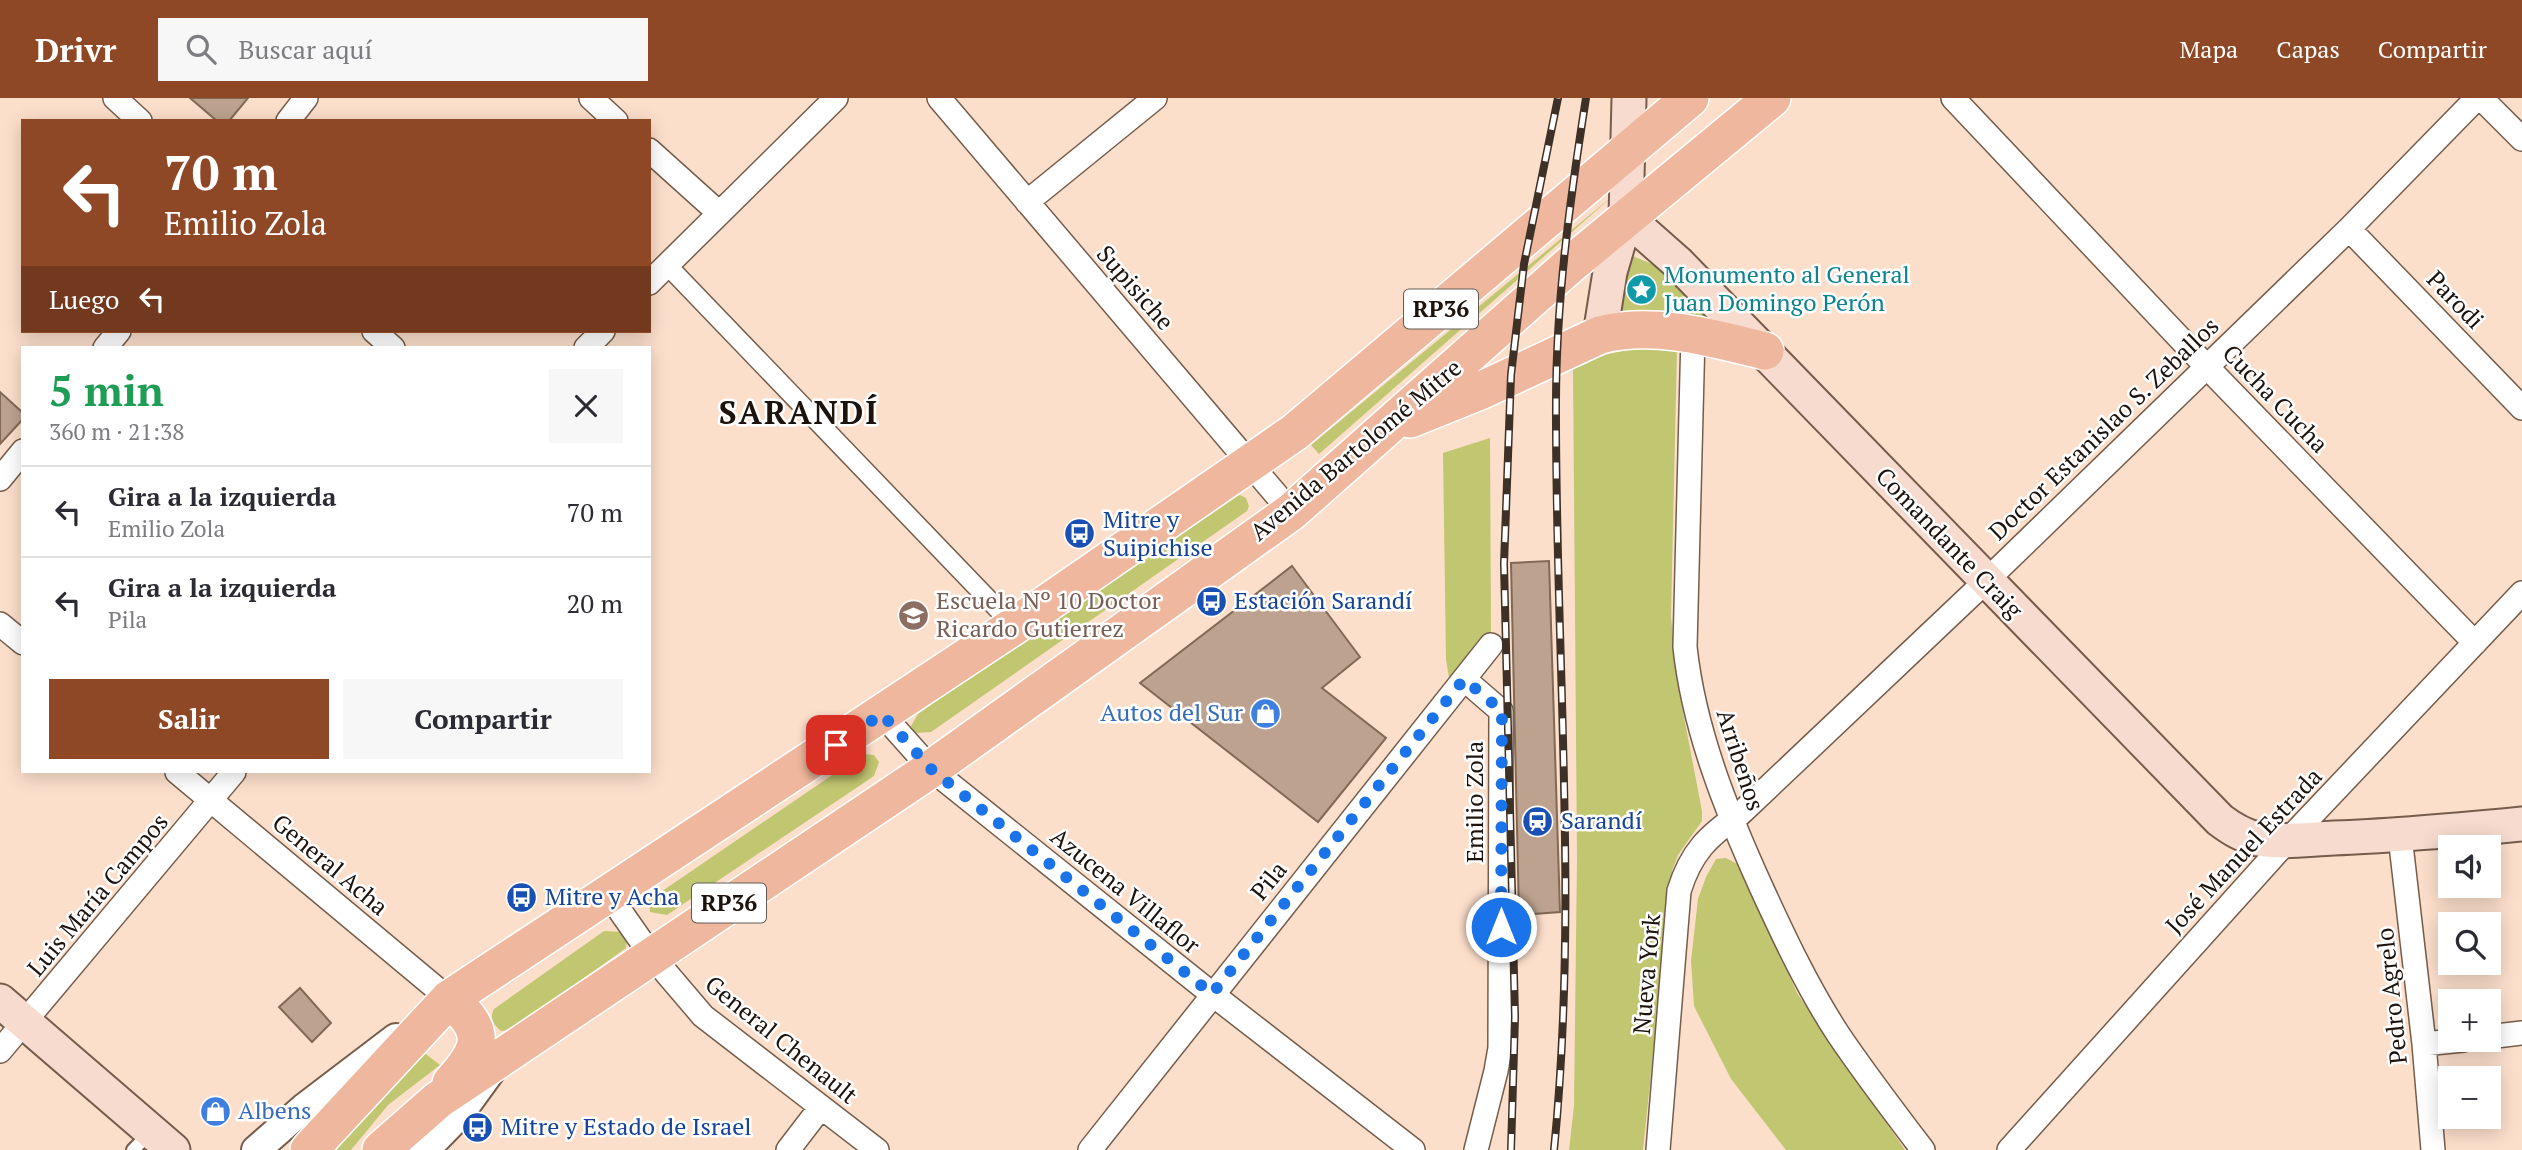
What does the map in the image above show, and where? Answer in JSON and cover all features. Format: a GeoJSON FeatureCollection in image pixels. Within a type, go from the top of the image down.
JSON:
{"type":"FeatureCollection","features":[{"type":"Feature","properties":{"kind":"main road"},"geometry":{"type":"LineString","coordinates":[[1600,335],[1610,272],[1626,217],[1629,98]]}},
{"type":"Feature","properties":{"kind":"main road"},"geometry":{"type":"LineString","coordinates":[[1628,151],[1644,98]]}},
{"type":"Feature","properties":{"kind":"main road","name":"RP36"},"geometry":{"type":"LineString","coordinates":[[309,1150],[449,999],[1014,626],[1251,464],[1295,432],[1690,98]]}},
{"type":"Feature","properties":{"kind":"main road","name":"Avenida Bartolomé Mitre"},"geometry":{"type":"LineString","coordinates":[[381,1150],[438,1100],[931,769],[1290,512],[1626,217],[1772,98]]}},
{"type":"Feature","properties":{"kind":"main road","name":"Comandante Craig"},"geometry":{"type":"LineString","coordinates":[[1626,217],[1677,262],[1765,351],[2220,820],[2242,834],[2259,839],[2287,840],[2400,836],[2522,824]]}},
{"type":"Feature","properties":{"kind":"main road"},"geometry":{"type":"LineString","coordinates":[[1383,430],[1482,390],[1600,335],[1620,330],[1693,335],[1765,351]]}},
{"type":"Feature","properties":{"kind":"main road"},"geometry":{"type":"LineString","coordinates":[[438,1100],[468,1064],[478,1044],[477,1032],[471,1021],[449,999]]}},
{"type":"Feature","properties":{"kind":"main road"},"geometry":{"type":"LineString","coordinates":[[0,1001],[153,1144]]}},
{"type":"Feature","properties":{"kind":"street"},"geometry":{"type":"LineString","coordinates":[[115,98],[138,119]]}},
{"type":"Feature","properties":{"kind":"street"},"geometry":{"type":"LineString","coordinates":[[290,119],[306,98]]}},
{"type":"Feature","properties":{"kind":"street"},"geometry":{"type":"LineString","coordinates":[[591,98],[614,119]]}},
{"type":"Feature","properties":{"kind":"street"},"geometry":{"type":"LineString","coordinates":[[651,281],[836,98]]}},
{"type":"Feature","properties":{"kind":"street","name":"Supisiche"},"geometry":{"type":"LineString","coordinates":[[939,98],[1290,512]]}},
{"type":"Feature","properties":{"kind":"street"},"geometry":{"type":"LineString","coordinates":[[1027,202],[1155,98]]}},
{"type":"Feature","properties":{"kind":"street","name":"Cucha Cucha"},"geometry":{"type":"LineString","coordinates":[[1953,98],[2206,366],[2474,643]]}},
{"type":"Feature","properties":{"kind":"street"},"geometry":{"type":"LineString","coordinates":[[2479,98],[2522,139]]}},
{"type":"Feature","properties":{"kind":"street","name":"Doctor Estanislao S. Zeballos"},"geometry":{"type":"LineString","coordinates":[[1731,820],[1986,581],[2349,229],[2479,98]]}},
{"type":"Feature","properties":{"kind":"street"},"geometry":{"type":"LineString","coordinates":[[651,152],[719,213]]}},
{"type":"Feature","properties":{"kind":"street","name":"Parodi"},"geometry":{"type":"LineString","coordinates":[[2349,229],[2522,408]]}},
{"type":"Feature","properties":{"kind":"street"},"geometry":{"type":"LineString","coordinates":[[667,265],[1014,626]]}},
{"type":"Feature","properties":{"kind":"street"},"geometry":{"type":"LineString","coordinates":[[375,333],[391,346]]}},
{"type":"Feature","properties":{"kind":"street"},"geometry":{"type":"LineString","coordinates":[[588,346],[601,333]]}},
{"type":"Feature","properties":{"kind":"street","name":"Arribeños"},"geometry":{"type":"LineString","coordinates":[[1693,335],[1685,647],[1689,684],[1731,820],[1803,977],[1839,1035],[1923,1150]]}},
{"type":"Feature","properties":{"kind":"street"},"geometry":{"type":"LineString","coordinates":[[0,479],[21,453]]}},
{"type":"Feature","properties":{"kind":"street","name":"José Manuel Estrada"},"geometry":{"type":"LineString","coordinates":[[2009,1150],[2287,840],[2522,593]]}},
{"type":"Feature","properties":{"kind":"street"},"geometry":{"type":"LineString","coordinates":[[0,624],[21,641]]}},
{"type":"Feature","properties":{"kind":"street","name":"Pila"},"geometry":{"type":"LineString","coordinates":[[1090,1150],[1491,645]]}},
{"type":"Feature","properties":{"kind":"street","name":"Emilio Zola"},"geometry":{"type":"LineString","coordinates":[[1464,679],[1502,711],[1500,1048],[1476,1150]]}},
{"type":"Feature","properties":{"kind":"street","name":"Azucena Villaflor"},"geometry":{"type":"LineString","coordinates":[[882,714],[931,769],[1212,994],[1413,1150]]}},
{"type":"Feature","properties":{"kind":"street","name":"General Acha"},"geometry":{"type":"LineString","coordinates":[[178,773],[449,999]]}},
{"type":"Feature","properties":{"kind":"street","name":"Luis María Campos"},"geometry":{"type":"LineString","coordinates":[[0,1051],[233,773]]}},
{"type":"Feature","properties":{"kind":"street","name":"Nueva York"},"geometry":{"type":"LineString","coordinates":[[1658,1150],[1679,891],[1686,870],[1699,849],[1712,834],[1731,820]]}},
{"type":"Feature","properties":{"kind":"street","name":"Pedro Agrelo"},"geometry":{"type":"LineString","coordinates":[[2400,836],[2424,1044],[2433,1150]]}},
{"type":"Feature","properties":{"kind":"street","name":"General Chenault"},"geometry":{"type":"LineString","coordinates":[[609,895],[652,955],[703,1016],[877,1150]]}},
{"type":"Feature","properties":{"kind":"street"},"geometry":{"type":"LineString","coordinates":[[256,1150],[304,1108],[449,999]]}},
{"type":"Feature","properties":{"kind":"street"},"geometry":{"type":"LineString","coordinates":[[2501,1035],[2522,1033]]}},
{"type":"Feature","properties":{"kind":"street"},"geometry":{"type":"LineString","coordinates":[[2424,1044],[2438,1043]]}},
{"type":"Feature","properties":{"kind":"street","name":"Avenida Bartolomé Mitre"},"geometry":{"type":"LineString","coordinates":[[425,1150],[458,1116],[501,1058]]}},
{"type":"Feature","properties":{"kind":"street"},"geometry":{"type":"LineString","coordinates":[[788,1150],[821,1107]]}},
{"type":"Feature","properties":{"kind":"green space"},"geometry":{"type":"Polygon","coordinates":[[[1614,195],[1319,454],[1311,445],[1614,195]]]}},
{"type":"Feature","properties":{"kind":"green space"},"geometry":{"type":"Polygon","coordinates":[[[1628,254],[1659,267],[1717,321],[1617,320],[1628,254]]]}},
{"type":"Feature","properties":{"kind":"green space"},"geometry":{"type":"Polygon","coordinates":[[[1665,341],[1677,348],[1671,617],[1678,686],[1702,821],[1678,855],[1672,871],[1643,1150],[1569,1150],[1574,1106],[1577,858],[1573,368],[1579,361],[1665,341]]]}},
{"type":"Feature","properties":{"kind":"green space"},"geometry":{"type":"Polygon","coordinates":[[[1490,438],[1491,633],[1450,683],[1446,660],[1443,453],[1490,438]]]}},
{"type":"Feature","properties":{"kind":"green space"},"geometry":{"type":"Polygon","coordinates":[[[1240,495],[1246,498],[1249,506],[1247,511],[931,732],[914,733],[911,726],[918,714],[1232,496],[1240,495]]]}},
{"type":"Feature","properties":{"kind":"green space"},"geometry":{"type":"Polygon","coordinates":[[[863,754],[874,755],[879,762],[874,776],[667,915],[650,912],[649,900],[863,754]]]}},
{"type":"Feature","properties":{"kind":"green space"},"geometry":{"type":"Polygon","coordinates":[[[1726,858],[1741,866],[1797,993],[1905,1150],[1786,1150],[1731,1079],[1694,1006],[1691,961],[1698,899],[1716,859],[1726,858]]]}},
{"type":"Feature","properties":{"kind":"green space"},"geometry":{"type":"Polygon","coordinates":[[[604,931],[623,932],[627,940],[626,948],[511,1030],[501,1031],[496,1026],[492,1019],[494,1009],[604,931]]]}},
{"type":"Feature","properties":{"kind":"green space"},"geometry":{"type":"Polygon","coordinates":[[[413,1044],[440,1065],[388,1105],[351,1150],[321,1150],[413,1044]]]}},
{"type":"Feature","properties":{"kind":"building"},"geometry":{"type":"Polygon","coordinates":[[[190,98],[248,98],[231,119],[215,119],[190,98]]]}},
{"type":"Feature","properties":{"kind":"building"},"geometry":{"type":"Polygon","coordinates":[[[0,392],[21,411],[21,421],[0,444],[0,392]]]}},
{"type":"Feature","properties":{"kind":"building"},"geometry":{"type":"Polygon","coordinates":[[[1549,561],[1560,912],[1519,915],[1511,563],[1549,561]]]}},
{"type":"Feature","properties":{"kind":"building","name":"Autos del Sur"},"geometry":{"type":"Polygon","coordinates":[[[1292,566],[1360,657],[1322,688],[1386,738],[1318,822],[1140,683],[1292,566]]]}},
{"type":"Feature","properties":{"kind":"building"},"geometry":{"type":"Polygon","coordinates":[[[300,988],[331,1023],[312,1042],[279,1007],[300,988]]]}},
{"type":"Feature","properties":{"kind":"railway"},"geometry":{"type":"LineString","coordinates":[[1511,1150],[1515,1017],[1504,564],[1511,375],[1524,264],[1558,98]]}},
{"type":"Feature","properties":{"kind":"railway"},"geometry":{"type":"LineString","coordinates":[[1554,1150],[1565,963],[1564,777],[1557,497],[1558,327],[1565,250],[1586,98]]}},
{"type":"Feature","properties":{"kind":"place","name":"Monumento al General Juan Domingo Perón"},"geometry":{"type":"Point","coordinates":[1641,289]}},
{"type":"Feature","properties":{"kind":"place","name":"Mitre y Suipichise"},"geometry":{"type":"Point","coordinates":[1080,534]}},
{"type":"Feature","properties":{"kind":"place","name":"Estación Sarandí"},"geometry":{"type":"Point","coordinates":[1211,601]}},
{"type":"Feature","properties":{"kind":"place","name":"Escuela Nº 10 Doctor Ricardo Gutierrez"},"geometry":{"type":"Point","coordinates":[913,615]}},
{"type":"Feature","properties":{"kind":"place","name":"Autos del Sur"},"geometry":{"type":"Point","coordinates":[1266,713]}},
{"type":"Feature","properties":{"kind":"place","name":"Sarandí"},"geometry":{"type":"Point","coordinates":[1538,821]}},
{"type":"Feature","properties":{"kind":"place","name":"Mitre y Acha"},"geometry":{"type":"Point","coordinates":[522,897]}},
{"type":"Feature","properties":{"kind":"place","name":"Albens"},"geometry":{"type":"Point","coordinates":[215,1111]}},
{"type":"Feature","properties":{"kind":"place","name":"Mitre y Estado de Israel"},"geometry":{"type":"Point","coordinates":[478,1127]}},
{"type":"Feature","properties":{"kind":"district","name":"SARANDÍ"},"geometry":{"type":"Point","coordinates":[799,413]}},
{"type":"Feature","properties":{"kind":"route"},"geometry":{"type":"LineString","coordinates":[[836,745],[882,714],[931,769],[1212,994],[1464,679],[1502,711],[1501,927]]}}]}
